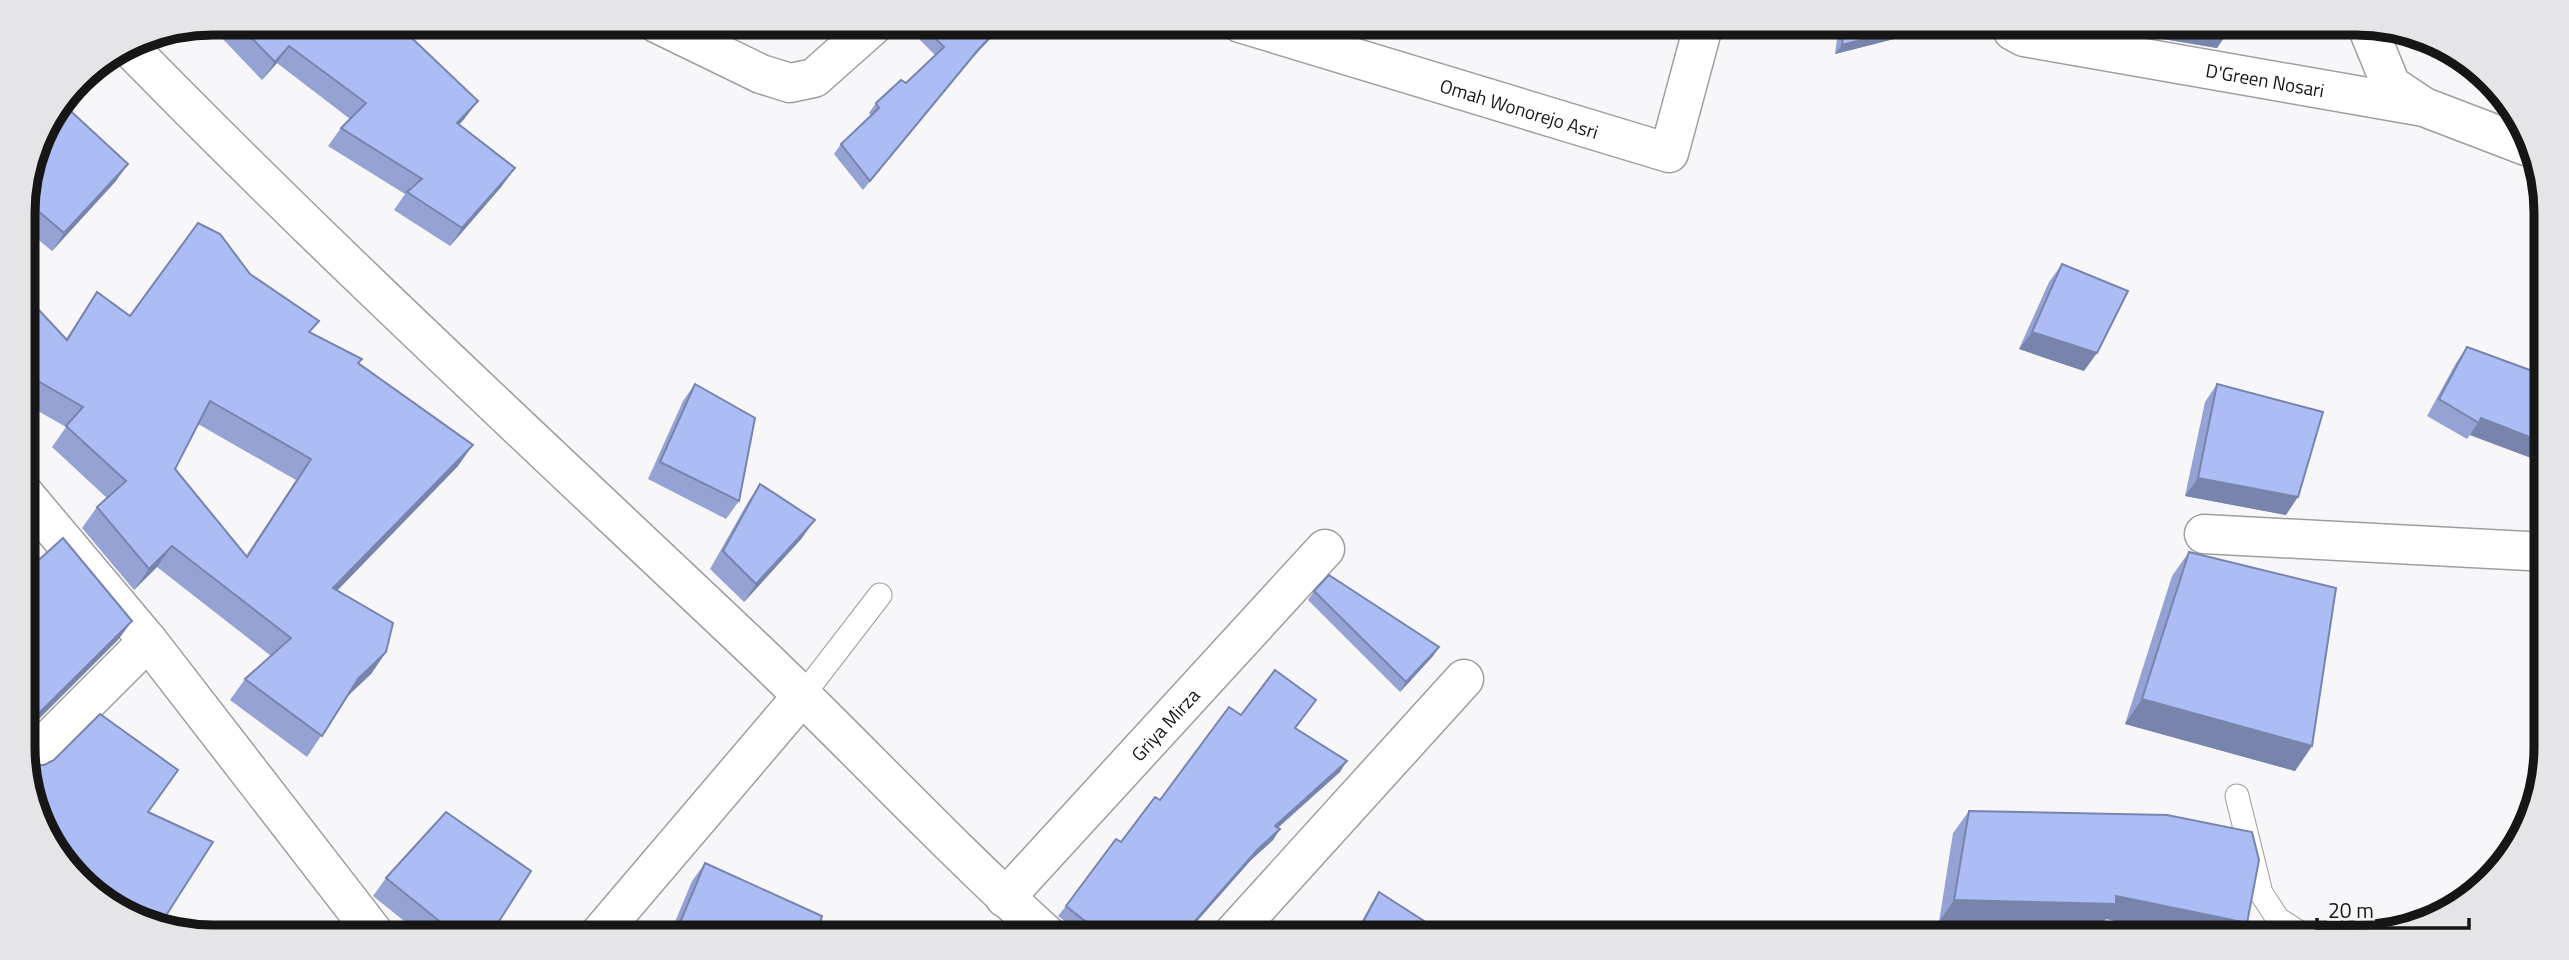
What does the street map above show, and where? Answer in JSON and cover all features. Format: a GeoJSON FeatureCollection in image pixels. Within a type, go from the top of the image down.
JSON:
{"type":"FeatureCollection","features":[{"type":"Feature","properties":{"kind":"street"},"geometry":{"type":"LineString","coordinates":[[681,35],[761,74],[790,83],[814,78],[862,35]]}},
{"type":"Feature","properties":{"kind":"street","name":"Omah Wonorejo Asri"},"geometry":{"type":"LineString","coordinates":[[1280,35],[1669,153],[1701,35]]}},
{"type":"Feature","properties":{"kind":"street","name":"D'Green Nosari"},"geometry":{"type":"LineString","coordinates":[[2020,35],[2424,107]]}},
{"type":"Feature","properties":{"kind":"street"},"geometry":{"type":"LineString","coordinates":[[2371,35],[2391,85],[2424,107],[2519,143]]}},
{"type":"Feature","properties":{"kind":"street"},"geometry":{"type":"LineString","coordinates":[[135,53],[410,323],[803,695],[1005,898],[1035,925]]}},
{"type":"Feature","properties":{"kind":"street"},"geometry":{"type":"LineString","coordinates":[[35,507],[148,641],[368,925]]}},
{"type":"Feature","properties":{"kind":"street"},"geometry":{"type":"LineString","coordinates":[[2204,534],[2534,551]]}},
{"type":"Feature","properties":{"kind":"street","name":"Griya Mirza"},"geometry":{"type":"LineString","coordinates":[[1005,898],[1325,549]]}},
{"type":"Feature","properties":{"kind":"street"},"geometry":{"type":"LineString","coordinates":[[36,753],[148,641]]}},
{"type":"Feature","properties":{"kind":"street"},"geometry":{"type":"LineString","coordinates":[[1241,925],[1464,679]]}},
{"type":"Feature","properties":{"kind":"street"},"geometry":{"type":"LineString","coordinates":[[607,925],[803,695]]}},
{"type":"Feature","properties":{"kind":"lane"},"geometry":{"type":"LineString","coordinates":[[803,695],[880,595]]}},
{"type":"Feature","properties":{"kind":"lane"},"geometry":{"type":"LineString","coordinates":[[2237,796],[2261,893],[2278,919],[2287,925]]}},
{"type":"Feature","properties":{"kind":"building"},"geometry":{"type":"Polygon","coordinates":[[[249,35],[409,35],[478,101],[457,123],[515,168],[462,228],[407,192],[422,179],[341,128],[366,103],[289,46],[275,62],[249,35]]]}},
{"type":"Feature","properties":{"kind":"building"},"geometry":{"type":"Polygon","coordinates":[[[932,35],[992,35],[870,181],[841,144],[879,108],[876,103],[901,80],[906,83],[944,47],[932,35]]]}},
{"type":"Feature","properties":{"kind":"building"},"geometry":{"type":"Polygon","coordinates":[[[1843,35],[1881,35],[1842,45],[1843,35]]]}},
{"type":"Feature","properties":{"kind":"building"},"geometry":{"type":"Polygon","coordinates":[[[69,109],[128,164],[64,233],[35,208],[35,201],[41,167],[49,145],[69,109]]]}},
{"type":"Feature","properties":{"kind":"building"},"geometry":{"type":"Polygon","coordinates":[[[198,223],[220,234],[250,274],[319,321],[309,332],[362,359],[358,363],[473,445],[333,588],[393,623],[386,652],[358,679],[322,736],[245,679],[291,638],[172,546],[149,569],[97,507],[126,481],[66,426],[83,407],[35,379],[35,306],[67,340],[97,292],[130,316],[198,223]],[[210,401],[175,469],[247,557],[311,459],[210,401]]]}},
{"type":"Feature","properties":{"kind":"building"},"geometry":{"type":"Polygon","coordinates":[[[2062,264],[2128,291],[2097,353],[2032,332],[2062,264]]]}},
{"type":"Feature","properties":{"kind":"building"},"geometry":{"type":"Polygon","coordinates":[[[2467,347],[2534,372],[2534,439],[2481,418],[2479,423],[2439,399],[2467,347]]]}},
{"type":"Feature","properties":{"kind":"building"},"geometry":{"type":"Polygon","coordinates":[[[695,384],[755,418],[739,501],[660,462],[695,384]]]}},
{"type":"Feature","properties":{"kind":"building"},"geometry":{"type":"Polygon","coordinates":[[[2217,384],[2323,412],[2298,497],[2198,478],[2217,384]]]}},
{"type":"Feature","properties":{"kind":"building"},"geometry":{"type":"Polygon","coordinates":[[[760,484],[815,520],[756,584],[723,551],[760,484]]]}},
{"type":"Feature","properties":{"kind":"building"},"geometry":{"type":"Polygon","coordinates":[[[63,538],[132,621],[35,717],[35,555],[40,559],[63,538]]]}},
{"type":"Feature","properties":{"kind":"building"},"geometry":{"type":"Polygon","coordinates":[[[2189,552],[2336,588],[2312,746],[2142,699],[2189,552]]]}},
{"type":"Feature","properties":{"kind":"building"},"geometry":{"type":"Polygon","coordinates":[[[1329,575],[1439,647],[1406,682],[1314,591],[1329,575]]]}},
{"type":"Feature","properties":{"kind":"building"},"geometry":{"type":"Polygon","coordinates":[[[1275,670],[1316,700],[1295,728],[1347,761],[1275,826],[1280,829],[1258,849],[1192,925],[1090,925],[1066,906],[1116,839],[1121,842],[1155,797],[1160,800],[1229,707],[1241,715],[1275,670]]]}},
{"type":"Feature","properties":{"kind":"building"},"geometry":{"type":"Polygon","coordinates":[[[100,714],[178,770],[148,812],[213,842],[164,918],[134,907],[114,895],[79,864],[65,846],[53,826],[38,782],[37,765],[54,760],[100,714]]]}},
{"type":"Feature","properties":{"kind":"building"},"geometry":{"type":"Polygon","coordinates":[[[1969,811],[2167,815],[2252,832],[2259,860],[2247,923],[2116,896],[2116,904],[1954,900],[1969,811]]]}},
{"type":"Feature","properties":{"kind":"building"},"geometry":{"type":"Polygon","coordinates":[[[446,812],[531,871],[497,925],[444,925],[386,878],[446,812]]]}},
{"type":"Feature","properties":{"kind":"building"},"geometry":{"type":"Polygon","coordinates":[[[705,863],[822,916],[819,925],[679,925],[705,863]]]}},
{"type":"Feature","properties":{"kind":"building"},"geometry":{"type":"Polygon","coordinates":[[[1379,892],[1427,923],[1425,925],[1361,925],[1379,892]]]}}]}
